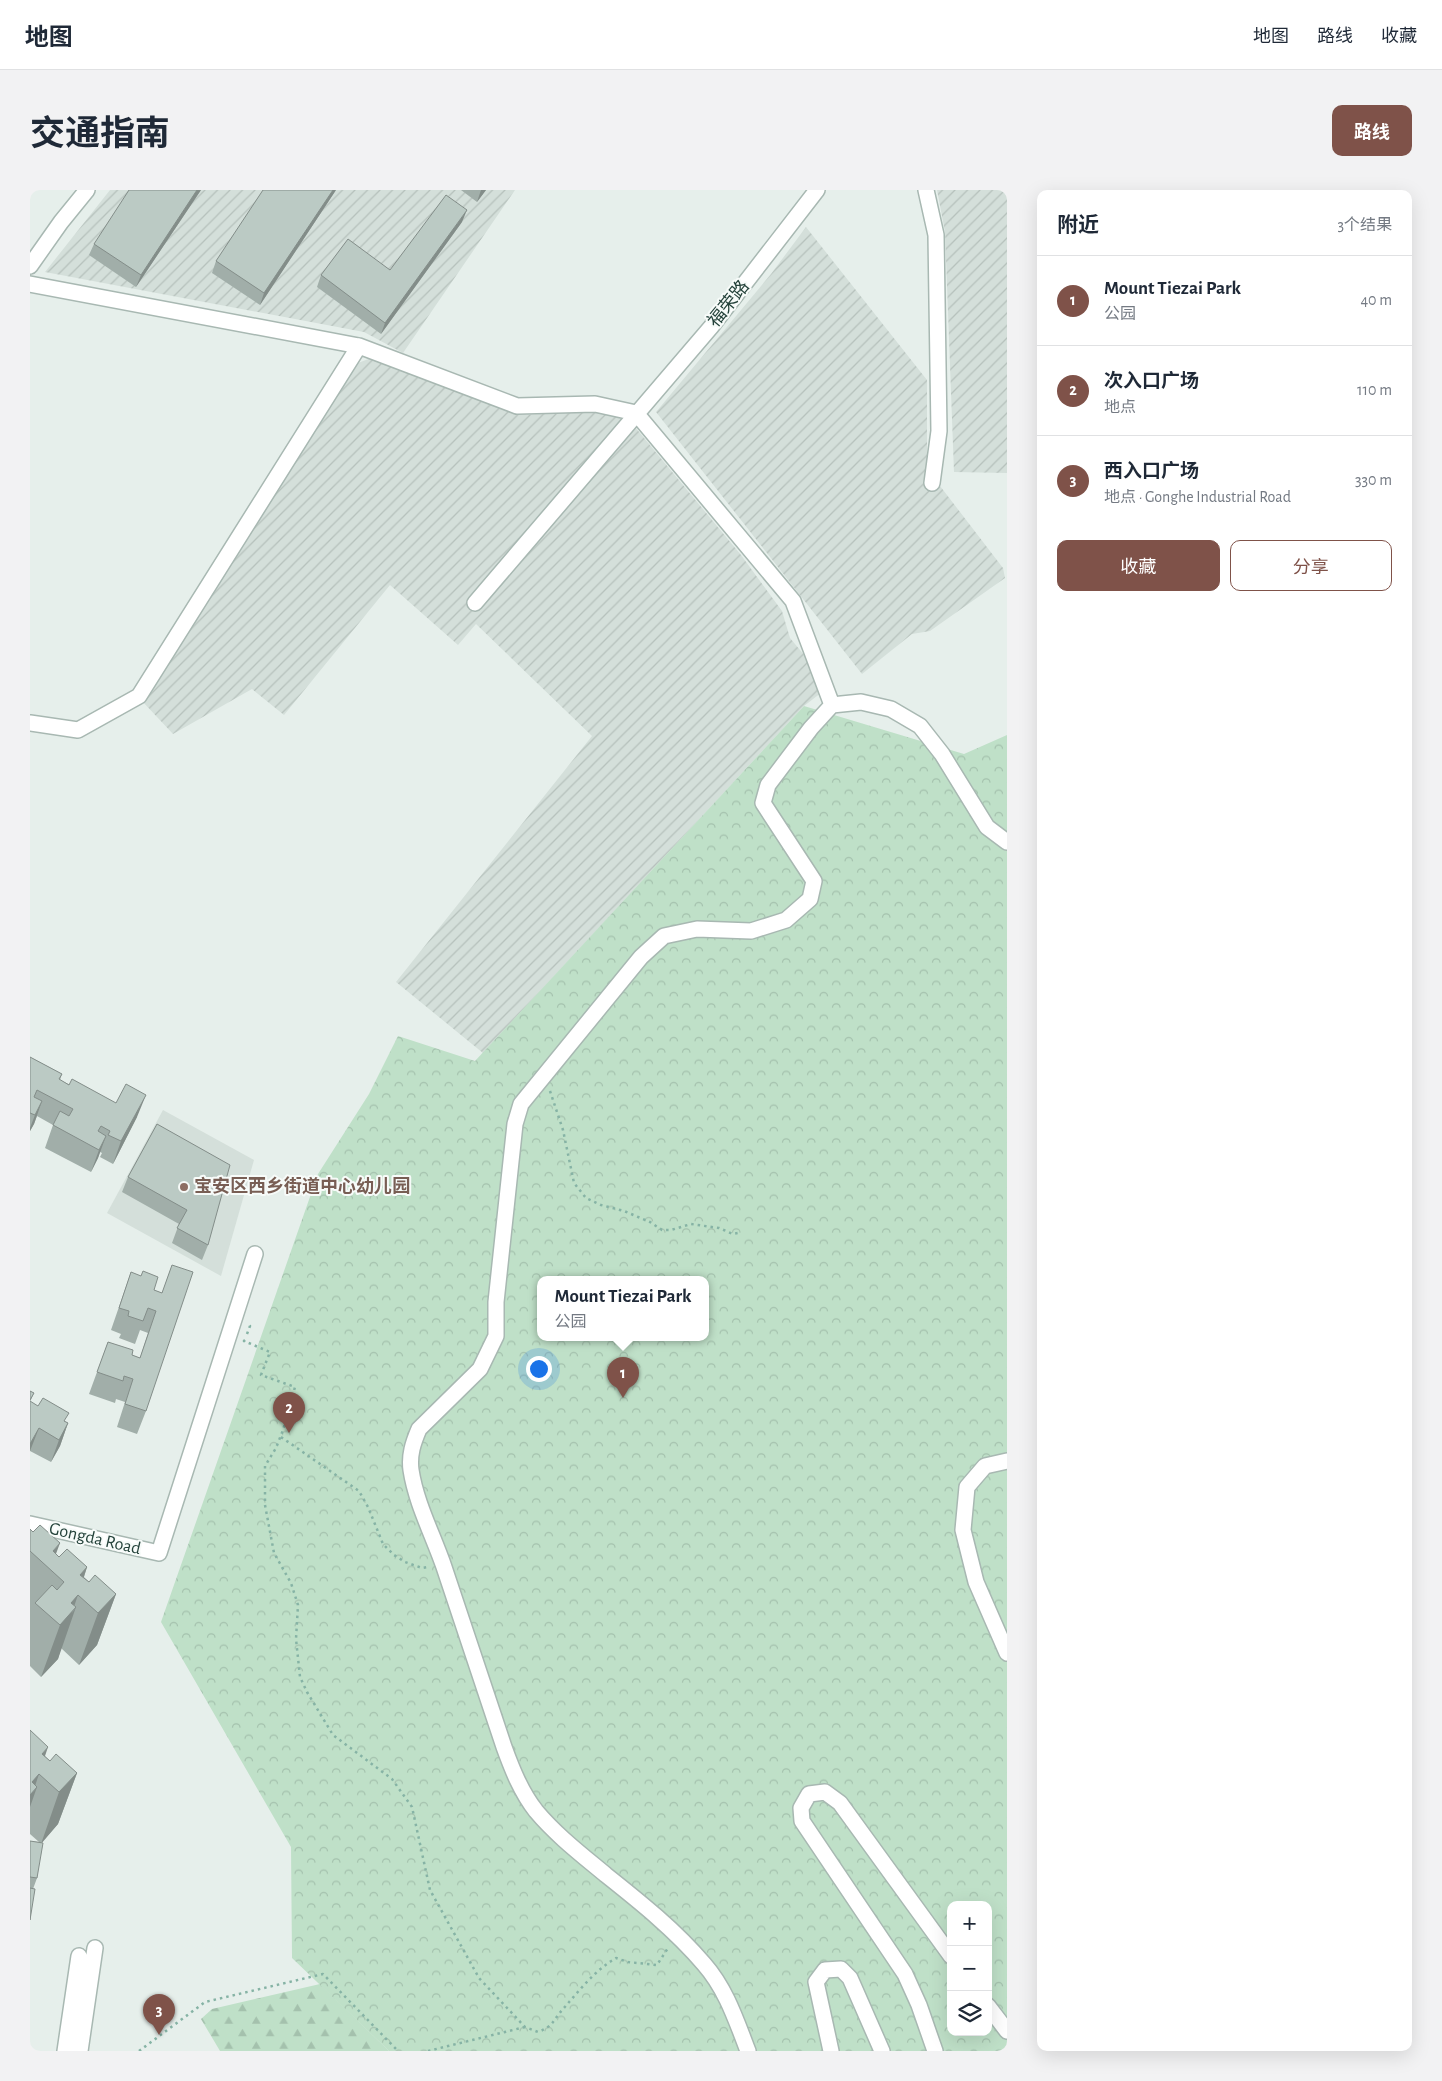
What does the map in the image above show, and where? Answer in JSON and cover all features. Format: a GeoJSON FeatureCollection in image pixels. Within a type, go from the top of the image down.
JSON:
{"type":"FeatureCollection","features":[{"type":"Feature","properties":{"kind":"street"},"geometry":{"type":"LineString","coordinates":[[30,266],[61,222],[87,190]]}},
{"type":"Feature","properties":{"kind":"street","name":"福荣路"},"geometry":{"type":"LineString","coordinates":[[475,604],[711,327],[817,190]]}},
{"type":"Feature","properties":{"kind":"street"},"geometry":{"type":"LineString","coordinates":[[926,190],[936,235],[939,431],[932,483]]}},
{"type":"Feature","properties":{"kind":"street"},"geometry":{"type":"LineString","coordinates":[[30,284],[359,346],[517,406],[595,404],[636,413],[793,601],[832,705]]}},
{"type":"Feature","properties":{"kind":"street"},"geometry":{"type":"LineString","coordinates":[[30,723],[78,730],[139,696],[359,346]]}},
{"type":"Feature","properties":{"kind":"street"},"geometry":{"type":"LineString","coordinates":[[748,2051],[730,2003],[705,1965],[674,1938],[644,1905],[575,1849],[536,1811],[512,1770],[444,1566],[418,1497],[411,1471],[410,1457],[413,1442],[418,1430],[480,1369],[496,1336],[496,1302],[515,1124],[521,1104],[641,957],[664,936],[697,929],[750,931],[786,920],[810,899],[814,882],[763,803],[768,785],[811,728],[832,705],[860,702],[891,708],[920,726],[942,754],[987,827],[1007,842]]}},
{"type":"Feature","properties":{"kind":"street"},"geometry":{"type":"LineString","coordinates":[[234,1320],[255,1254]]}},
{"type":"Feature","properties":{"kind":"street","name":"Gongda Road"},"geometry":{"type":"LineString","coordinates":[[30,1524],[159,1553],[234,1320]]}},
{"type":"Feature","properties":{"kind":"street"},"geometry":{"type":"LineString","coordinates":[[1007,1461],[985,1466],[968,1487],[962,1530],[976,1582],[1007,1653]]}},
{"type":"Feature","properties":{"kind":"street"},"geometry":{"type":"LineString","coordinates":[[935,2051],[919,2005],[905,1974],[802,1821],[801,1808],[809,1794],[825,1792],[840,1802],[947,1950]]}},
{"type":"Feature","properties":{"kind":"street"},"geometry":{"type":"LineString","coordinates":[[80,2051],[95,1948]]}},
{"type":"Feature","properties":{"kind":"street"},"geometry":{"type":"LineString","coordinates":[[65,2051],[78,1956]]}},
{"type":"Feature","properties":{"kind":"street"},"geometry":{"type":"LineString","coordinates":[[831,2051],[816,1982],[825,1970],[842,1969],[850,1978],[882,2051]]}},
{"type":"Feature","properties":{"kind":"street"},"geometry":{"type":"LineString","coordinates":[[992,2011],[1007,2031]]}},
{"type":"Feature","properties":{"kind":"path"},"geometry":{"type":"LineString","coordinates":[[543,1076],[553,1097],[563,1130],[574,1183],[586,1198],[601,1205],[624,1211],[650,1222],[662,1230],[671,1230],[691,1224],[719,1228],[733,1234],[738,1233]]}},
{"type":"Feature","properties":{"kind":"path"},"geometry":{"type":"LineString","coordinates":[[234,1320],[250,1326],[244,1341],[270,1352],[261,1376],[295,1387],[281,1436],[265,1466],[265,1505],[274,1553],[291,1583],[298,1605],[296,1639],[300,1677],[333,1735],[392,1779],[412,1806],[430,1890],[480,1978],[525,2027],[538,2032],[548,2029],[588,1981],[610,1961],[616,1958],[628,1962],[657,1965],[674,1938]]}},
{"type":"Feature","properties":{"kind":"path"},"geometry":{"type":"LineString","coordinates":[[281,1436],[359,1492],[368,1507],[384,1544],[394,1555],[405,1562],[422,1568],[444,1566]]}},
{"type":"Feature","properties":{"kind":"path"},"geometry":{"type":"LineString","coordinates":[[139,2051],[205,2002],[322,1974],[398,2051]]}},
{"type":"Feature","properties":{"kind":"path"},"geometry":{"type":"LineString","coordinates":[[428,2051],[525,2027]]}},
{"type":"Feature","properties":{"kind":"shaded area"},"geometry":{"type":"Polygon","coordinates":[[[110,190],[515,190],[403,353],[364,332],[45,272],[110,190]]]}},
{"type":"Feature","properties":{"kind":"shaded area"},"geometry":{"type":"Polygon","coordinates":[[[937,190],[1007,190],[1007,473],[954,472],[945,232],[937,190]]]}},
{"type":"Feature","properties":{"kind":"shaded area"},"geometry":{"type":"Polygon","coordinates":[[[806,227],[927,380],[927,469],[1003,568],[1005,578],[930,631],[912,634],[862,674],[656,412],[771,274],[806,227]]]}},
{"type":"Feature","properties":{"kind":"shaded area"},"geometry":{"type":"Polygon","coordinates":[[[371,358],[517,415],[598,412],[630,421],[741,555],[782,611],[790,638],[830,686],[804,706],[483,1053],[396,982],[592,736],[476,624],[458,645],[390,585],[284,715],[252,689],[173,734],[142,701],[358,363],[371,358]]]}},
{"type":"Feature","properties":{"kind":"shaded area","name":"宝安区西乡街道中心幼儿园"},"geometry":{"type":"Polygon","coordinates":[[[163,1110],[254,1160],[221,1276],[107,1213],[163,1110]]]}},
{"type":"Feature","properties":{"kind":"green space"},"geometry":{"type":"Polygon","coordinates":[[[804,706],[964,754],[1007,735],[1007,2051],[389,2051],[292,1958],[291,1847],[161,1622],[318,1174],[369,1094],[398,1036],[475,1061],[804,706]]]}},
{"type":"Feature","properties":{"kind":"green space"},"geometry":{"type":"Polygon","coordinates":[[[320,1984],[389,2051],[220,2051],[201,2019],[212,2009],[320,1984]]]}},
{"type":"Feature","properties":{"kind":"building"},"geometry":{"type":"Polygon","coordinates":[[[129,190],[197,190],[141,275],[94,244],[129,190]]]}},
{"type":"Feature","properties":{"kind":"building"},"geometry":{"type":"Polygon","coordinates":[[[263,190],[333,190],[264,293],[216,261],[263,190]]]}},
{"type":"Feature","properties":{"kind":"building"},"geometry":{"type":"Polygon","coordinates":[[[446,195],[467,210],[385,323],[321,275],[348,239],[390,270],[446,195]]]}},
{"type":"Feature","properties":{"kind":"building"},"geometry":{"type":"Polygon","coordinates":[[[30,1057],[62,1074],[59,1079],[69,1085],[72,1079],[116,1103],[126,1084],[146,1095],[121,1141],[108,1135],[110,1131],[101,1126],[98,1131],[106,1136],[99,1150],[53,1125],[60,1111],[69,1116],[73,1109],[37,1090],[34,1097],[42,1101],[35,1115],[30,1113],[30,1057]]]}},
{"type":"Feature","properties":{"kind":"building"},"geometry":{"type":"Polygon","coordinates":[[[157,1124],[230,1165],[208,1245],[177,1228],[187,1210],[128,1177],[157,1124]]]}},
{"type":"Feature","properties":{"kind":"building"},"geometry":{"type":"Polygon","coordinates":[[[172,1265],[193,1272],[146,1411],[125,1404],[133,1379],[124,1376],[123,1381],[97,1372],[108,1342],[133,1350],[132,1355],[140,1358],[156,1311],[148,1308],[143,1321],[128,1316],[129,1311],[119,1308],[131,1272],[141,1276],[143,1271],[158,1277],[154,1290],[162,1293],[172,1265]]]}},
{"type":"Feature","properties":{"kind":"building"},"geometry":{"type":"Polygon","coordinates":[[[30,1391],[34,1393],[30,1400],[30,1391]]]}},
{"type":"Feature","properties":{"kind":"building"},"geometry":{"type":"Polygon","coordinates":[[[43,1398],[69,1413],[64,1421],[68,1423],[59,1440],[39,1428],[30,1444],[30,1401],[38,1406],[43,1398]]]}},
{"type":"Feature","properties":{"kind":"building"},"geometry":{"type":"Polygon","coordinates":[[[40,1525],[60,1543],[53,1551],[59,1557],[67,1549],[87,1567],[80,1575],[89,1582],[95,1575],[116,1594],[98,1613],[78,1595],[71,1603],[76,1607],[60,1625],[35,1603],[52,1585],[57,1590],[64,1582],[30,1551],[30,1529],[33,1532],[40,1525]]]}},
{"type":"Feature","properties":{"kind":"building"},"geometry":{"type":"Polygon","coordinates":[[[30,1730],[48,1747],[42,1754],[50,1761],[56,1754],[77,1773],[59,1792],[39,1774],[32,1782],[37,1787],[30,1795],[30,1730]]]}},
{"type":"Feature","properties":{"kind":"building"},"geometry":{"type":"Polygon","coordinates":[[[30,1841],[43,1843],[37,1878],[30,1877],[30,1841]]]}},
{"type":"Feature","properties":{"kind":"building"},"geometry":{"type":"Polygon","coordinates":[[[30,1888],[35,1889],[30,1920],[30,1888]]]}},
{"type":"Feature","properties":{"kind":"place","name":"宝安区西乡街道中心幼儿园"},"geometry":{"type":"Point","coordinates":[184,1187]}},
{"type":"Feature","properties":{"kind":"place","name":"Mount Tiezai Park"},"geometry":{"type":"Point","coordinates":[623,1398]}},
{"type":"Feature","properties":{"kind":"place","name":"次入口广场"},"geometry":{"type":"Point","coordinates":[289,1433]}},
{"type":"Feature","properties":{"kind":"place","name":"西入口广场"},"geometry":{"type":"Point","coordinates":[159,2035]}}]}
